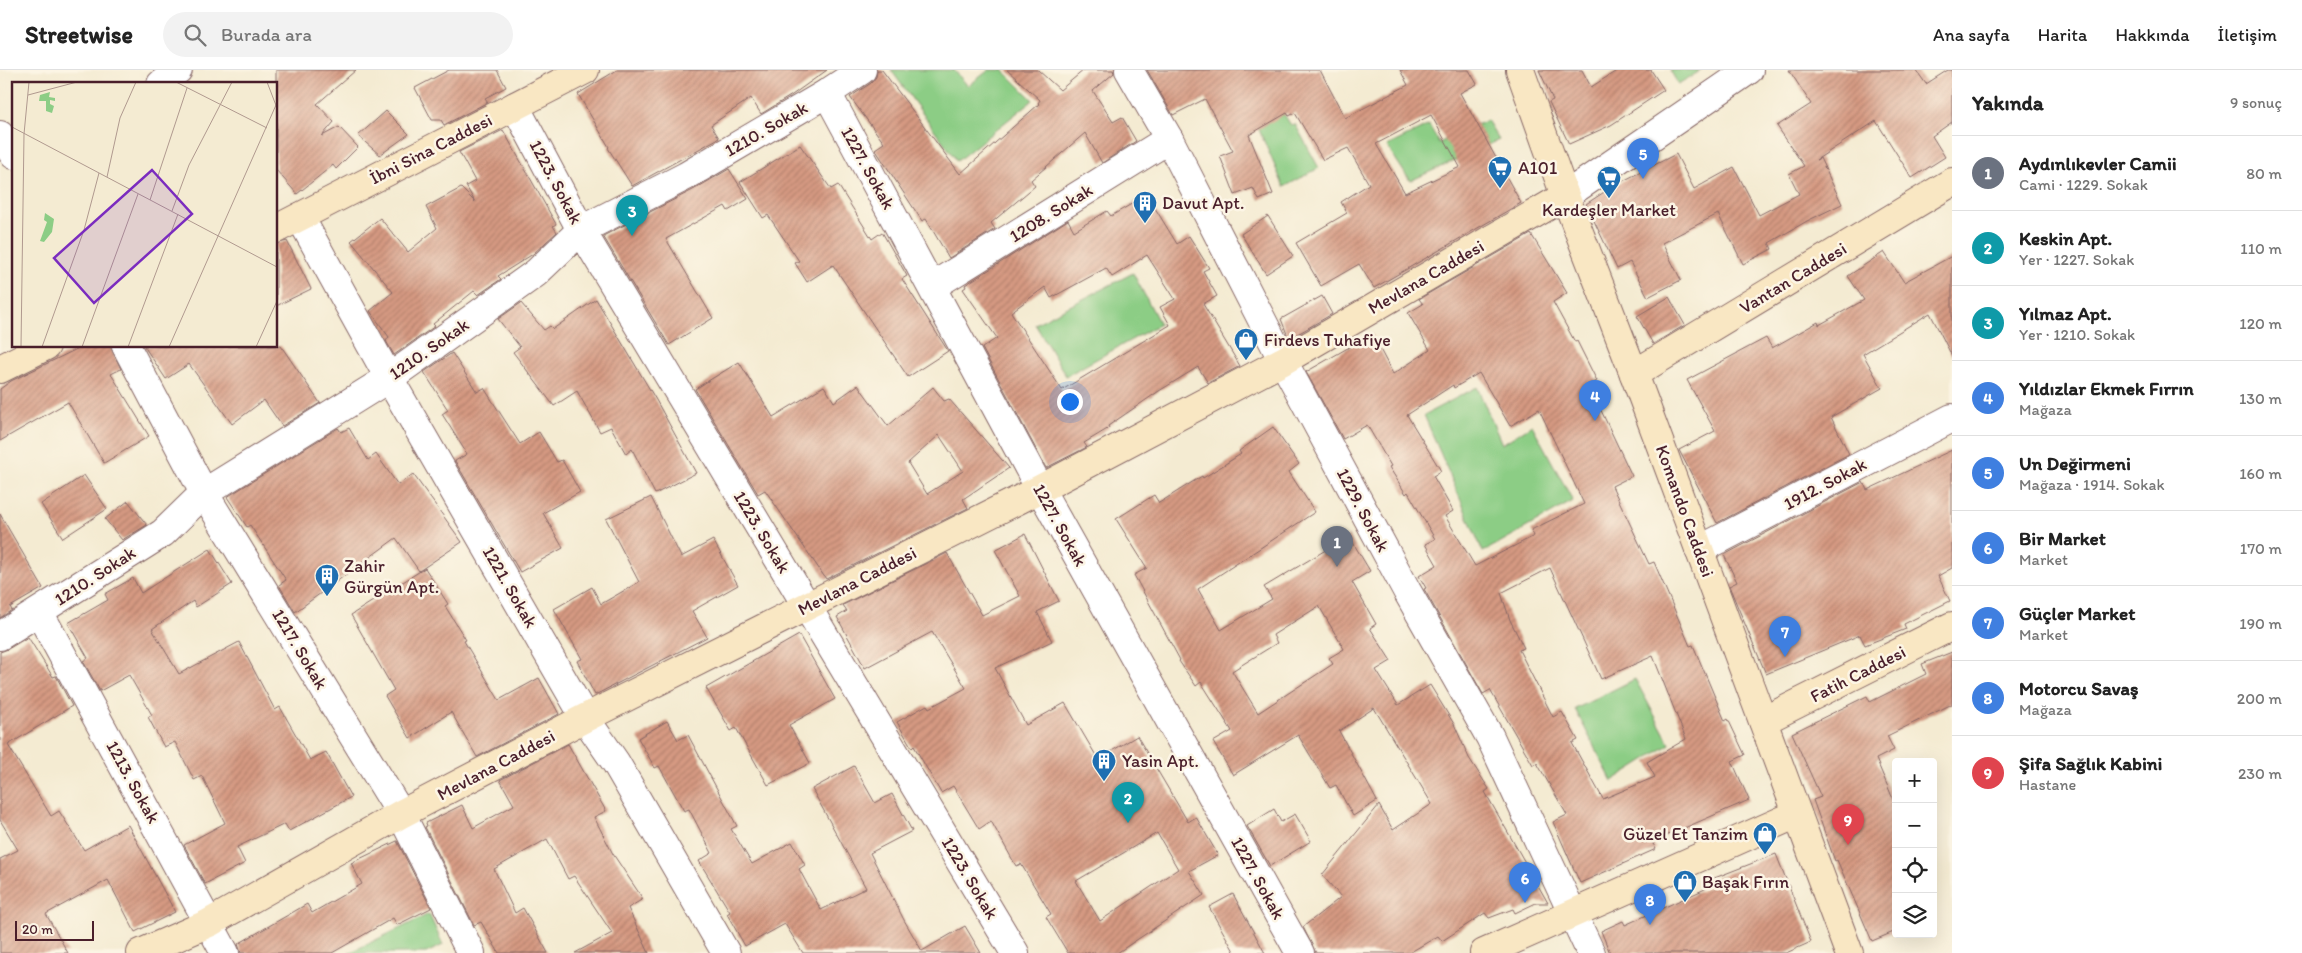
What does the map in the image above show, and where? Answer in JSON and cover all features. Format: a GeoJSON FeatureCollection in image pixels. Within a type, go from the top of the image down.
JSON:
{"type":"FeatureCollection","features":[{"type":"Feature","properties":{"kind":"street"},"geometry":{"type":"LineString","coordinates":[[163,82],[178,70]]}},
{"type":"Feature","properties":{"kind":"street","name":"İbni Sina Caddesi"},"geometry":{"type":"LineString","coordinates":[[288,223],[585,70]]}},
{"type":"Feature","properties":{"kind":"street","name":"1210. Sokak"},"geometry":{"type":"LineString","coordinates":[[0,636],[163,533],[204,494],[389,378],[536,274],[582,230],[686,176],[827,93],[862,70]]}},
{"type":"Feature","properties":{"kind":"street","name":"1229. Sokak"},"geometry":{"type":"LineString","coordinates":[[1129,70],[1169,139],[1283,361],[1407,591],[1490,736],[1592,953]]}},
{"type":"Feature","properties":{"kind":"street","name":"Komando Caddesi"},"geometry":{"type":"LineString","coordinates":[[1520,70],[1565,196],[1634,374],[1849,953]]}},
{"type":"Feature","properties":{"kind":"street"},"geometry":{"type":"LineString","coordinates":[[1565,196],[1749,70]]}},
{"type":"Feature","properties":{"kind":"street","name":"1227. Sokak"},"geometry":{"type":"LineString","coordinates":[[827,93],[933,286],[1040,489],[1300,953]]}},
{"type":"Feature","properties":{"kind":"street","name":"1223. Sokak"},"geometry":{"type":"LineString","coordinates":[[515,106],[582,230],[1015,953]]}},
{"type":"Feature","properties":{"kind":"street"},"geometry":{"type":"LineString","coordinates":[[0,135],[12,152]]}},
{"type":"Feature","properties":{"kind":"street","name":"1208. Sokak"},"geometry":{"type":"LineString","coordinates":[[933,286],[1169,139]]}},
{"type":"Feature","properties":{"kind":"street","name":"Vantan Caddesi"},"geometry":{"type":"LineString","coordinates":[[1634,374],[1952,182]]}},
{"type":"Feature","properties":{"kind":"street","name":"Mevlana Caddesi"},"geometry":{"type":"LineString","coordinates":[[141,953],[210,922],[401,814],[806,606],[1040,489],[1283,361],[1565,196]]}},
{"type":"Feature","properties":{"kind":"street","name":"1221. Sokak"},"geometry":{"type":"LineString","coordinates":[[288,223],[389,378],[586,718],[616,763],[726,953]]}},
{"type":"Feature","properties":{"kind":"street"},"geometry":{"type":"LineString","coordinates":[[0,369],[42,348]]}},
{"type":"Feature","properties":{"kind":"street","name":"1217. Sokak"},"geometry":{"type":"LineString","coordinates":[[127,348],[204,494],[401,814],[471,953]]}},
{"type":"Feature","properties":{"kind":"street","name":"1912. Sokak"},"geometry":{"type":"LineString","coordinates":[[1698,550],[1952,418]]}},
{"type":"Feature","properties":{"kind":"street","name":"1213. Sokak"},"geometry":{"type":"LineString","coordinates":[[39,612],[210,922],[225,953]]}},
{"type":"Feature","properties":{"kind":"street","name":"Fatih Caddesi"},"geometry":{"type":"LineString","coordinates":[[1763,721],[1952,626]]}},
{"type":"Feature","properties":{"kind":"street"},"geometry":{"type":"LineString","coordinates":[[1484,953],[1797,814]]}},
{"type":"Feature","properties":{"kind":"green space"},"geometry":{"type":"Polygon","coordinates":[[[891,70],[954,70],[968,86],[989,70],[1003,70],[1033,100],[957,161],[891,70]]]}},
{"type":"Feature","properties":{"kind":"green space"},"geometry":{"type":"Polygon","coordinates":[[[1670,70],[1702,70],[1678,84],[1670,70]]]}},
{"type":"Feature","properties":{"kind":"green space"},"geometry":{"type":"Polygon","coordinates":[[[1266,87],[1291,125],[1295,124],[1319,168],[1284,187],[1247,102],[1266,87]]]}},
{"type":"Feature","properties":{"kind":"green space"},"geometry":{"type":"Polygon","coordinates":[[[1487,120],[1499,140],[1410,181],[1387,146],[1429,125],[1439,143],[1487,120]]]}},
{"type":"Feature","properties":{"kind":"green space"},"geometry":{"type":"Polygon","coordinates":[[[1133,273],[1160,324],[1066,376],[1035,324],[1133,273]]]}},
{"type":"Feature","properties":{"kind":"green space"},"geometry":{"type":"Polygon","coordinates":[[[1477,387],[1502,444],[1532,425],[1573,501],[1483,552],[1424,415],[1477,387]]]}},
{"type":"Feature","properties":{"kind":"green space"},"geometry":{"type":"Polygon","coordinates":[[[1635,679],[1670,744],[1612,781],[1575,709],[1635,679]]]}},
{"type":"Feature","properties":{"kind":"green space"},"geometry":{"type":"Polygon","coordinates":[[[429,914],[443,945],[426,953],[349,953],[429,914]]]}},
{"type":"Feature","properties":{"kind":"building"},"geometry":{"type":"Polygon","coordinates":[[[276,70],[356,70],[317,104],[334,122],[322,136],[339,127],[358,147],[336,169],[333,165],[297,194],[278,172],[278,82],[276,82],[276,70]]]}},
{"type":"Feature","properties":{"kind":"building"},"geometry":{"type":"Polygon","coordinates":[[[449,70],[497,70],[506,87],[485,98],[488,102],[444,125],[441,120],[432,120],[415,88],[449,70]]]}},
{"type":"Feature","properties":{"kind":"building"},"geometry":{"type":"Polygon","coordinates":[[[617,70],[827,70],[761,114],[751,98],[711,125],[719,138],[632,186],[578,94],[617,70]]]}},
{"type":"Feature","properties":{"kind":"building"},"geometry":{"type":"Polygon","coordinates":[[[877,70],[882,70],[960,174],[1039,104],[1040,100],[1007,70],[1038,70],[1060,90],[1084,70],[1113,70],[1114,73],[1093,91],[1113,122],[1122,117],[1136,141],[1102,163],[1085,133],[1031,180],[1035,186],[991,223],[995,229],[949,258],[926,219],[922,221],[875,149],[884,143],[850,97],[871,83],[876,77],[877,70]]]}},
{"type":"Feature","properties":{"kind":"building"},"geometry":{"type":"Polygon","coordinates":[[[1147,70],[1320,70],[1345,118],[1408,85],[1400,70],[1469,70],[1477,84],[1460,93],[1521,203],[1374,288],[1359,264],[1321,286],[1296,243],[1347,213],[1341,202],[1369,184],[1348,148],[1323,160],[1295,113],[1289,116],[1287,113],[1249,135],[1273,194],[1259,200],[1253,188],[1235,195],[1220,156],[1233,151],[1205,99],[1173,115],[1147,70]],[[1431,115],[1376,144],[1405,193],[1460,167],[1431,115]]]}},
{"type":"Feature","properties":{"kind":"building"},"geometry":{"type":"Polygon","coordinates":[[[1539,70],[1582,70],[1591,87],[1618,70],[1651,70],[1664,90],[1611,125],[1569,144],[1549,102],[1553,100],[1539,70]]]}},
{"type":"Feature","properties":{"kind":"building"},"geometry":{"type":"Polygon","coordinates":[[[1789,70],[1916,70],[1926,84],[1948,70],[1952,70],[1952,122],[1932,136],[1945,157],[1912,178],[1876,121],[1816,160],[1820,158],[1842,204],[1769,243],[1772,249],[1743,264],[1718,214],[1662,243],[1681,280],[1648,297],[1630,262],[1617,269],[1586,204],[1615,185],[1676,154],[1694,189],[1734,167],[1759,215],[1799,194],[1789,174],[1804,166],[1777,126],[1811,104],[1789,70]]]}},
{"type":"Feature","properties":{"kind":"building"},"geometry":{"type":"Polygon","coordinates":[[[386,111],[409,134],[380,155],[358,136],[386,111]]]}},
{"type":"Feature","properties":{"kind":"building"},"geometry":{"type":"Polygon","coordinates":[[[503,130],[556,224],[553,226],[557,232],[533,254],[498,276],[501,279],[478,295],[474,291],[433,324],[435,326],[394,355],[386,341],[389,337],[370,311],[393,292],[351,241],[380,218],[408,252],[437,228],[426,207],[461,188],[475,202],[466,186],[475,181],[459,152],[503,130]]]}},
{"type":"Feature","properties":{"kind":"building"},"geometry":{"type":"Polygon","coordinates":[[[800,145],[831,189],[838,185],[872,239],[882,232],[907,276],[902,279],[948,351],[908,377],[833,265],[807,282],[795,263],[799,261],[768,215],[763,218],[740,182],[800,145]]]}},
{"type":"Feature","properties":{"kind":"building"},"geometry":{"type":"Polygon","coordinates":[[[729,169],[748,199],[728,211],[725,206],[666,239],[713,318],[669,345],[603,236],[693,190],[729,169]]]}},
{"type":"Feature","properties":{"kind":"building"},"geometry":{"type":"Polygon","coordinates":[[[1147,195],[1177,244],[1189,236],[1209,268],[1203,271],[1217,296],[1203,304],[1240,366],[1208,383],[1198,367],[1159,391],[1108,426],[1109,428],[1084,443],[1087,447],[1046,468],[982,348],[997,338],[963,289],[966,287],[965,285],[1068,220],[1074,231],[1107,211],[1111,216],[1147,195]],[[1147,255],[1112,277],[1106,268],[1051,298],[1045,287],[1011,312],[1062,390],[1170,325],[1160,307],[1175,299],[1147,255]]]}},
{"type":"Feature","properties":{"kind":"building"},"geometry":{"type":"Polygon","coordinates":[[[1268,216],[1293,256],[1266,274],[1241,234],[1268,216]]]}},
{"type":"Feature","properties":{"kind":"building"},"geometry":{"type":"Polygon","coordinates":[[[1531,234],[1567,293],[1553,302],[1575,342],[1577,341],[1597,381],[1589,385],[1632,476],[1612,486],[1649,564],[1654,562],[1690,646],[1693,645],[1725,721],[1728,719],[1745,755],[1732,761],[1749,800],[1652,842],[1656,849],[1580,883],[1553,822],[1567,815],[1537,763],[1533,765],[1490,690],[1483,694],[1424,589],[1426,588],[1419,576],[1437,565],[1425,544],[1435,539],[1408,492],[1406,494],[1389,467],[1391,466],[1367,425],[1343,439],[1306,372],[1372,334],[1393,374],[1430,350],[1408,313],[1423,304],[1419,299],[1531,234]],[[1479,373],[1454,388],[1453,385],[1407,415],[1441,471],[1433,476],[1453,511],[1445,516],[1475,566],[1534,536],[1531,530],[1584,504],[1539,409],[1510,426],[1479,373]],[[1550,568],[1501,593],[1510,620],[1524,648],[1519,650],[1553,717],[1562,712],[1578,740],[1572,743],[1603,799],[1655,777],[1647,762],[1686,739],[1653,656],[1601,679],[1550,568]]]}},
{"type":"Feature","properties":{"kind":"building"},"geometry":{"type":"Polygon","coordinates":[[[287,241],[311,289],[278,305],[278,243],[287,241]]]}},
{"type":"Feature","properties":{"kind":"building"},"geometry":{"type":"Polygon","coordinates":[[[1884,252],[1904,282],[1952,256],[1952,356],[1930,313],[1863,354],[1882,388],[1831,417],[1849,454],[1717,523],[1679,450],[1715,431],[1687,380],[1766,338],[1772,348],[1818,322],[1819,325],[1864,300],[1848,276],[1884,252]]]}},
{"type":"Feature","properties":{"kind":"building"},"geometry":{"type":"Polygon","coordinates":[[[1322,296],[1332,314],[1289,339],[1281,319],[1322,296]]]}},
{"type":"Feature","properties":{"kind":"building"},"geometry":{"type":"Polygon","coordinates":[[[1669,297],[1685,325],[1653,344],[1637,316],[1669,297]]]}},
{"type":"Feature","properties":{"kind":"building"},"geometry":{"type":"Polygon","coordinates":[[[596,299],[656,400],[696,473],[655,494],[632,449],[626,454],[611,427],[600,432],[577,391],[554,406],[513,352],[520,347],[498,319],[521,303],[544,330],[550,326],[553,329],[596,299]]]}},
{"type":"Feature","properties":{"kind":"building"},"geometry":{"type":"Polygon","coordinates":[[[278,346],[281,346],[320,403],[282,426],[264,400],[232,424],[189,364],[166,379],[145,348],[278,348],[278,346]]]}},
{"type":"Feature","properties":{"kind":"building"},"geometry":{"type":"Polygon","coordinates":[[[79,348],[111,348],[121,369],[111,374],[149,436],[104,463],[68,402],[0,441],[0,389],[11,381],[79,348]]]}},
{"type":"Feature","properties":{"kind":"building"},"geometry":{"type":"Polygon","coordinates":[[[452,353],[477,392],[484,388],[520,444],[539,432],[557,462],[562,460],[580,492],[543,513],[563,548],[520,572],[455,461],[467,454],[442,414],[448,410],[424,372],[452,353]]]}},
{"type":"Feature","properties":{"kind":"building"},"geometry":{"type":"Polygon","coordinates":[[[739,362],[773,417],[824,386],[834,402],[858,385],[888,426],[933,387],[944,401],[949,399],[1009,468],[963,499],[968,508],[826,579],[765,490],[758,494],[695,389],[739,362]],[[939,435],[908,463],[927,494],[963,471],[939,435]]]}},
{"type":"Feature","properties":{"kind":"building"},"geometry":{"type":"Polygon","coordinates":[[[1273,427],[1299,464],[1289,472],[1315,512],[1198,589],[1221,630],[1272,599],[1264,587],[1349,536],[1370,571],[1352,582],[1376,624],[1370,628],[1391,661],[1376,670],[1398,705],[1430,685],[1454,724],[1469,758],[1489,789],[1485,792],[1548,903],[1536,903],[1515,913],[1513,909],[1489,918],[1485,913],[1442,941],[1438,936],[1409,953],[1316,953],[1303,927],[1341,897],[1322,875],[1379,805],[1393,830],[1432,804],[1374,708],[1339,731],[1377,801],[1353,816],[1336,785],[1330,788],[1298,735],[1233,775],[1213,742],[1232,731],[1201,682],[1196,686],[1179,661],[1134,575],[1147,568],[1116,519],[1154,495],[1159,503],[1241,454],[1239,451],[1273,427]],[[1319,606],[1273,635],[1277,643],[1232,671],[1258,713],[1333,664],[1329,658],[1344,649],[1319,606]]]}},
{"type":"Feature","properties":{"kind":"building"},"geometry":{"type":"Polygon","coordinates":[[[338,428],[341,432],[349,428],[368,460],[376,454],[398,485],[413,474],[462,542],[419,571],[396,538],[295,612],[279,585],[286,580],[250,525],[247,527],[227,497],[338,428]]]}},
{"type":"Feature","properties":{"kind":"building"},"geometry":{"type":"Polygon","coordinates":[[[1952,450],[1952,568],[1938,576],[1950,601],[1904,624],[1906,629],[1865,645],[1860,635],[1766,674],[1729,586],[1737,582],[1724,555],[1863,482],[1867,490],[1952,450]]]}},
{"type":"Feature","properties":{"kind":"building"},"geometry":{"type":"Polygon","coordinates":[[[84,475],[107,509],[63,538],[41,504],[84,475]]]}},
{"type":"Feature","properties":{"kind":"building"},"geometry":{"type":"Polygon","coordinates":[[[651,497],[681,557],[713,540],[738,585],[692,611],[707,637],[595,695],[577,661],[582,659],[554,609],[592,587],[601,604],[639,582],[606,519],[651,497]]]}},
{"type":"Feature","properties":{"kind":"building"},"geometry":{"type":"Polygon","coordinates":[[[128,501],[147,525],[122,540],[105,519],[128,501]]]}},
{"type":"Feature","properties":{"kind":"building"},"geometry":{"type":"Polygon","coordinates":[[[0,514],[43,588],[10,607],[12,610],[0,618],[0,514]]]}},
{"type":"Feature","properties":{"kind":"building"},"geometry":{"type":"Polygon","coordinates":[[[1025,534],[1059,601],[1037,612],[1052,641],[995,668],[1026,725],[1065,703],[1098,759],[1137,736],[1188,822],[1196,817],[1218,855],[1189,871],[1204,895],[1117,953],[1068,953],[1046,917],[1051,914],[1021,864],[1016,866],[991,821],[979,829],[953,786],[941,793],[914,746],[912,748],[897,722],[927,705],[929,708],[966,688],[932,632],[865,668],[837,617],[847,611],[843,605],[947,553],[982,615],[1020,596],[995,550],[1025,534]],[[1157,833],[1076,881],[1100,921],[1178,869],[1157,833]]]}},
{"type":"Feature","properties":{"kind":"building"},"geometry":{"type":"Polygon","coordinates":[[[210,549],[232,584],[196,607],[193,601],[152,629],[179,674],[239,642],[275,710],[280,707],[310,760],[326,752],[351,797],[289,831],[285,824],[237,847],[245,863],[205,884],[184,845],[225,823],[202,776],[194,780],[175,742],[164,747],[148,717],[152,715],[129,675],[100,691],[83,661],[88,658],[68,623],[108,600],[105,594],[133,578],[141,593],[210,549]]]}},
{"type":"Feature","properties":{"kind":"building"},"geometry":{"type":"Polygon","coordinates":[[[425,568],[448,604],[445,606],[499,700],[539,678],[559,714],[477,757],[451,712],[410,738],[385,696],[394,690],[351,615],[425,568]]]}},
{"type":"Feature","properties":{"kind":"building"},"geometry":{"type":"Polygon","coordinates":[[[799,635],[835,699],[789,725],[810,763],[768,785],[736,728],[731,731],[706,688],[799,635]]]}},
{"type":"Feature","properties":{"kind":"building"},"geometry":{"type":"Polygon","coordinates":[[[28,637],[53,677],[56,676],[72,706],[8,745],[51,816],[59,811],[84,850],[128,825],[175,912],[135,932],[108,880],[46,914],[68,953],[0,953],[0,859],[18,850],[0,820],[0,652],[28,637]]]}},
{"type":"Feature","properties":{"kind":"building"},"geometry":{"type":"Polygon","coordinates":[[[1952,652],[1952,704],[1887,736],[1894,750],[1876,759],[1892,797],[1892,933],[1872,941],[1837,860],[1835,861],[1813,800],[1821,797],[1792,733],[1867,696],[1870,702],[1926,674],[1922,664],[1952,652]]]}},
{"type":"Feature","properties":{"kind":"building"},"geometry":{"type":"Polygon","coordinates":[[[667,721],[678,740],[688,735],[737,826],[731,829],[752,864],[792,842],[805,865],[799,869],[821,910],[866,888],[812,789],[854,766],[875,803],[892,794],[912,831],[870,853],[904,920],[922,951],[965,926],[981,953],[803,953],[785,924],[745,946],[727,914],[730,912],[699,861],[712,853],[689,809],[684,811],[659,766],[655,768],[638,738],[667,721]]]}},
{"type":"Feature","properties":{"kind":"building"},"geometry":{"type":"Polygon","coordinates":[[[568,744],[606,811],[594,817],[613,854],[643,899],[628,908],[649,953],[575,953],[612,933],[574,876],[568,879],[547,839],[494,869],[515,913],[523,908],[548,953],[499,953],[481,922],[474,925],[425,827],[427,826],[426,823],[462,805],[473,828],[514,805],[500,780],[568,744]]]}},
{"type":"Feature","properties":{"kind":"building"},"geometry":{"type":"Polygon","coordinates":[[[1274,809],[1281,822],[1295,814],[1311,841],[1270,866],[1247,826],[1274,809]]]}},
{"type":"Feature","properties":{"kind":"building"},"geometry":{"type":"Polygon","coordinates":[[[397,841],[431,908],[397,925],[393,918],[332,953],[241,953],[238,944],[307,904],[312,913],[362,884],[351,863],[397,841]]]}},
{"type":"Feature","properties":{"kind":"building"},"geometry":{"type":"Polygon","coordinates":[[[1776,854],[1811,942],[1786,953],[1610,953],[1601,931],[1623,921],[1625,925],[1714,885],[1712,879],[1776,854]]]}},
{"type":"Feature","properties":{"kind":"building"},"geometry":{"type":"Polygon","coordinates":[[[1233,894],[1265,953],[1235,953],[1209,907],[1233,894]]]}},
{"type":"Feature","properties":{"kind":"place","name":"Un Değirmeni"},"geometry":{"type":"Point","coordinates":[1643,179]}},
{"type":"Feature","properties":{"kind":"place","name":"A101"},"geometry":{"type":"Point","coordinates":[1500,189]}},
{"type":"Feature","properties":{"kind":"place","name":"Kardeşler Market"},"geometry":{"type":"Point","coordinates":[1609,199]}},
{"type":"Feature","properties":{"kind":"place","name":"Davut Apt."},"geometry":{"type":"Point","coordinates":[1145,224]}},
{"type":"Feature","properties":{"kind":"place","name":"Yılmaz Apt."},"geometry":{"type":"Point","coordinates":[632,236]}},
{"type":"Feature","properties":{"kind":"place","name":"Firdevs Tuhafiye"},"geometry":{"type":"Point","coordinates":[1246,361]}},
{"type":"Feature","properties":{"kind":"place","name":"Yıldızlar Ekmek Fırrın"},"geometry":{"type":"Point","coordinates":[1595,421]}},
{"type":"Feature","properties":{"kind":"place","name":"Aydınlıkevler Camii"},"geometry":{"type":"Point","coordinates":[1337,567]}},
{"type":"Feature","properties":{"kind":"place","name":"Zahir Gürgün Apt."},"geometry":{"type":"Point","coordinates":[327,597]}},
{"type":"Feature","properties":{"kind":"place","name":"Güçler Market"},"geometry":{"type":"Point","coordinates":[1785,657]}},
{"type":"Feature","properties":{"kind":"place","name":"Yasin Apt."},"geometry":{"type":"Point","coordinates":[1104,782]}},
{"type":"Feature","properties":{"kind":"place","name":"Keskin Apt."},"geometry":{"type":"Point","coordinates":[1128,823]}},
{"type":"Feature","properties":{"kind":"place","name":"Şifa Sağlık Kabini"},"geometry":{"type":"Point","coordinates":[1848,845]}},
{"type":"Feature","properties":{"kind":"place","name":"Güzel Et Tanzim"},"geometry":{"type":"Point","coordinates":[1765,855]}},
{"type":"Feature","properties":{"kind":"place","name":"Bir Market"},"geometry":{"type":"Point","coordinates":[1525,903]}},
{"type":"Feature","properties":{"kind":"place","name":"Başak Fırın"},"geometry":{"type":"Point","coordinates":[1685,903]}},
{"type":"Feature","properties":{"kind":"place","name":"Motorcu Savaş"},"geometry":{"type":"Point","coordinates":[1650,925]}}]}
